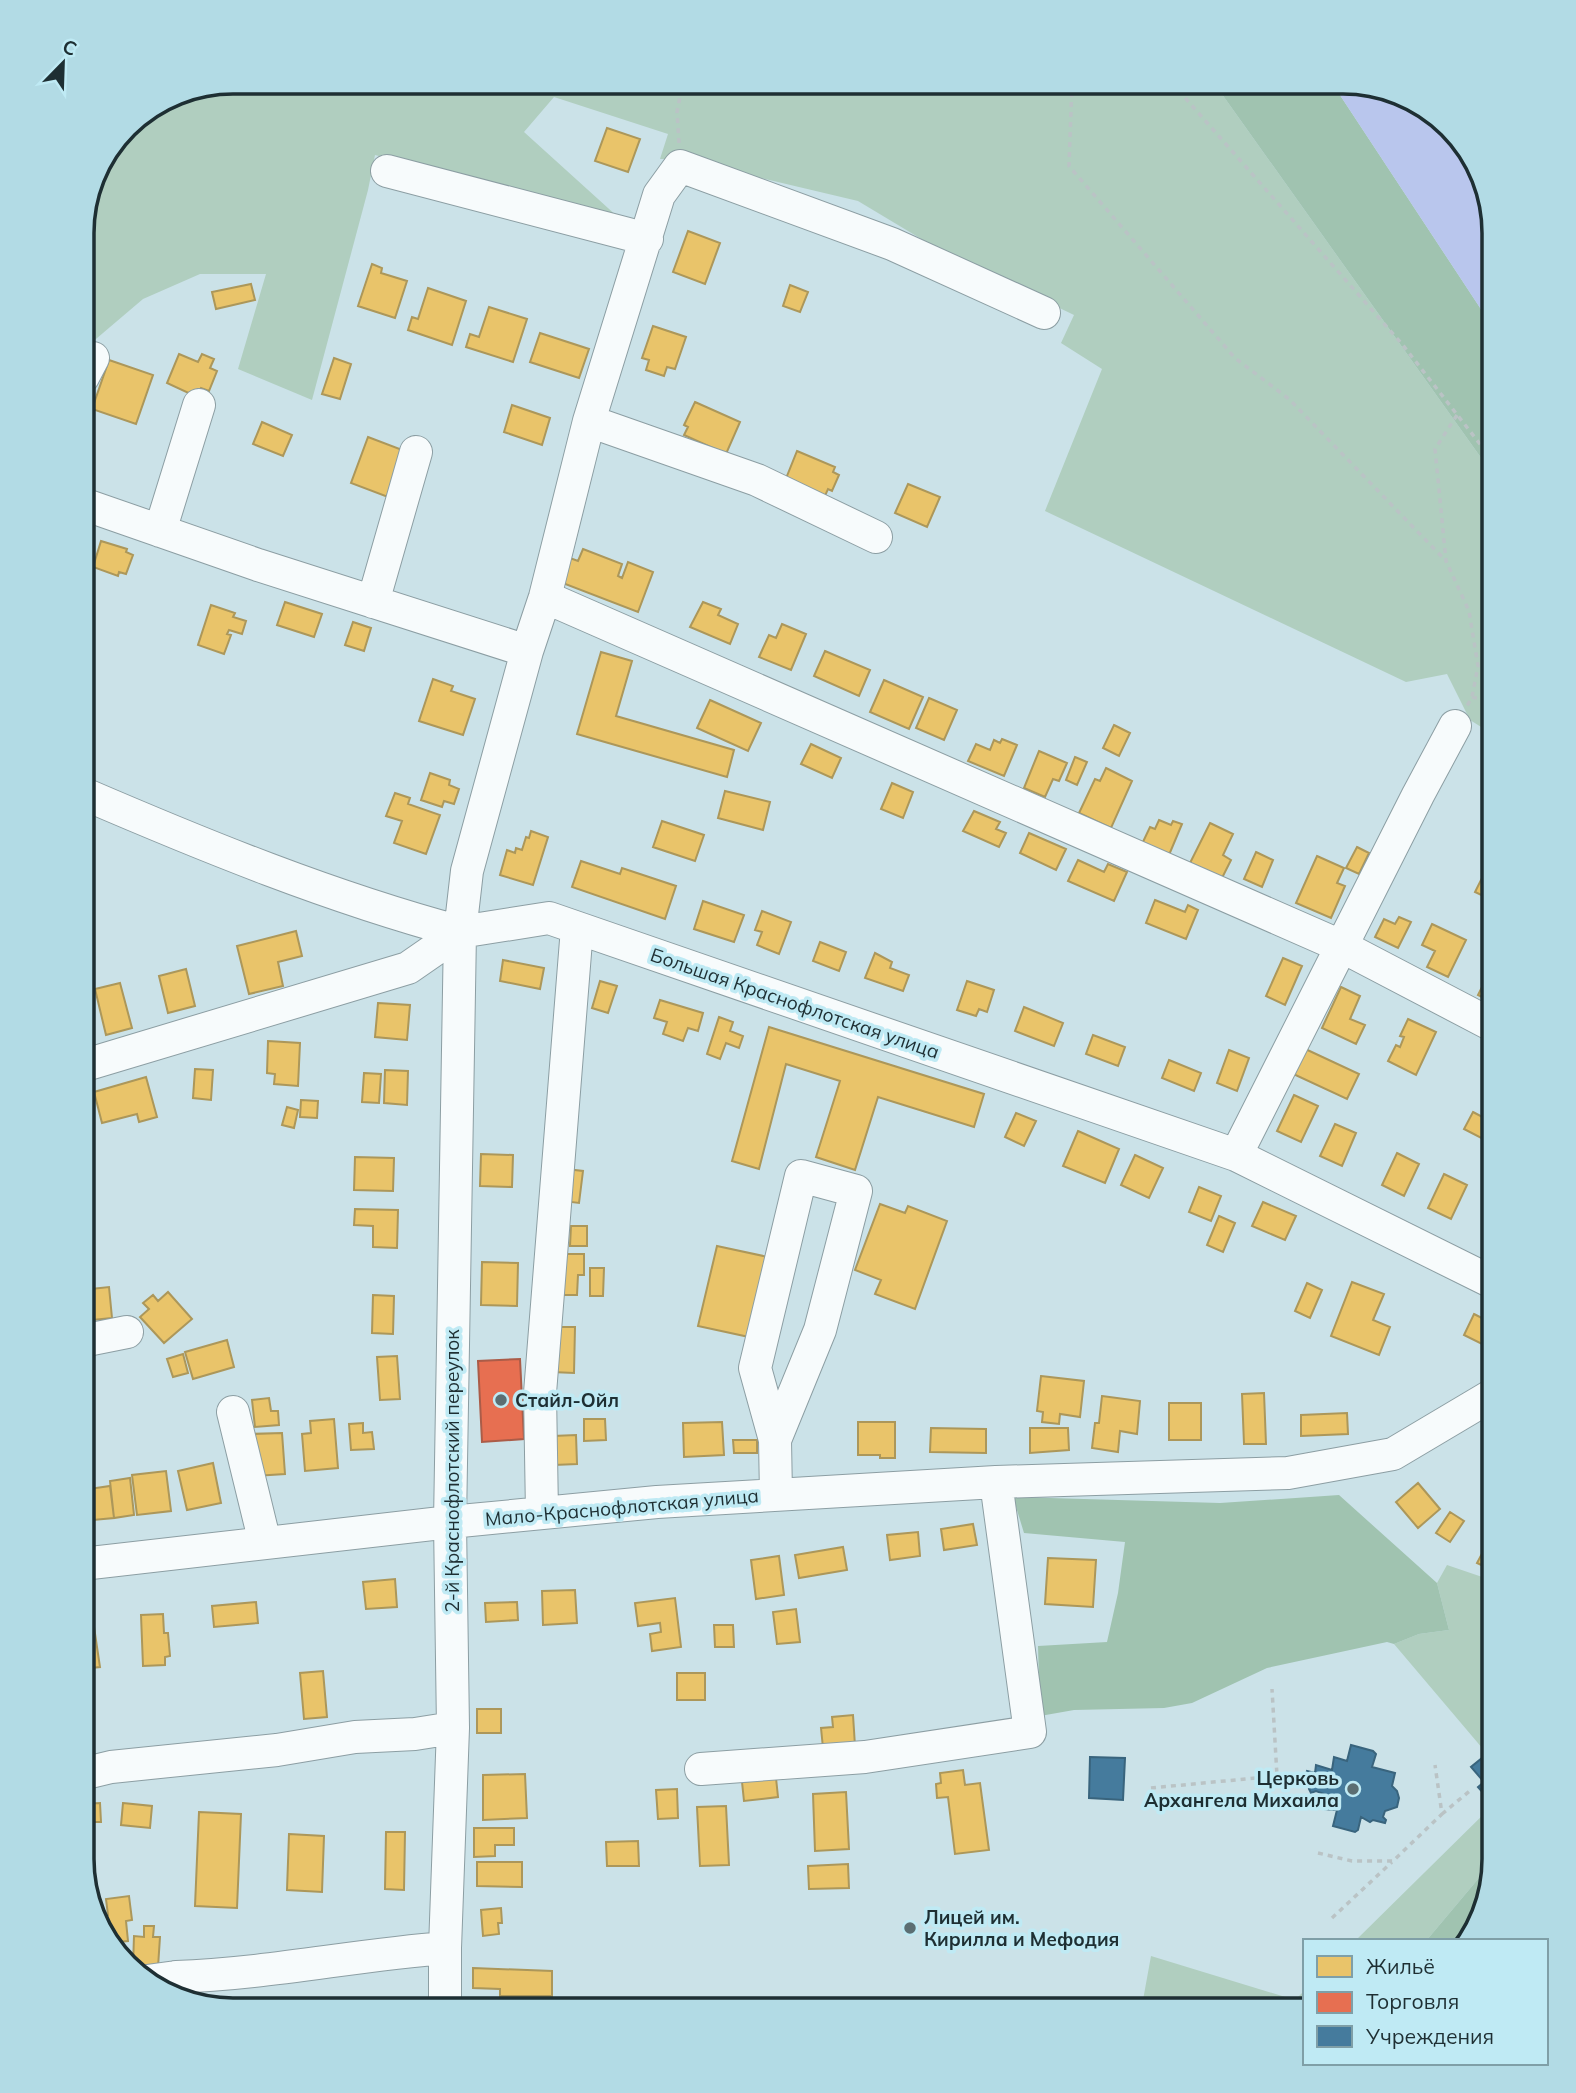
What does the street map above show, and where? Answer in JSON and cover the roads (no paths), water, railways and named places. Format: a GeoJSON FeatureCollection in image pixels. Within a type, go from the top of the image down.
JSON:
{"type":"FeatureCollection","features":[{"type":"Feature","properties":{"kind":"street","name":"2-й Краснофлотский переулок"},"geometry":{"type":"LineString","coordinates":[[445,1998],[453,1728],[450,1522],[460,932],[467,872],[527,651],[545,597],[589,421],[659,195],[680,166],[892,244],[1044,313]]}},
{"type":"Feature","properties":{"kind":"street"},"geometry":{"type":"LineString","coordinates":[[387,171],[647,239]]}},
{"type":"Feature","properties":{"kind":"street"},"geometry":{"type":"LineString","coordinates":[[160,531],[199,405]]}},
{"type":"Feature","properties":{"kind":"street"},"geometry":{"type":"LineString","coordinates":[[589,421],[757,481],[876,537]]}},
{"type":"Feature","properties":{"kind":"street"},"geometry":{"type":"LineString","coordinates":[[373,602],[416,452]]}},
{"type":"Feature","properties":{"kind":"street"},"geometry":{"type":"LineString","coordinates":[[95,508],[527,651]]}},
{"type":"Feature","properties":{"kind":"street"},"geometry":{"type":"LineString","coordinates":[[545,597],[1343,947],[1482,1021]]}},
{"type":"Feature","properties":{"kind":"street"},"geometry":{"type":"LineString","coordinates":[[1237,1155],[1455,726]]}},
{"type":"Feature","properties":{"kind":"street"},"geometry":{"type":"LineString","coordinates":[[95,799],[183,837],[391,914],[460,932]]}},
{"type":"Feature","properties":{"kind":"street","name":"Большая Краснофлотская улица"},"geometry":{"type":"LineString","coordinates":[[94,1062],[408,968],[460,932],[549,918],[1237,1155],[1482,1277]]}},
{"type":"Feature","properties":{"kind":"street"},"geometry":{"type":"LineString","coordinates":[[542,1513],[540,1393],[577,928]]}},
{"type":"Feature","properties":{"kind":"street"},"geometry":{"type":"LineString","coordinates":[[775,1440],[820,1330],[856,1191],[800,1176],[755,1368],[775,1440],[776,1495]]}},
{"type":"Feature","properties":{"kind":"street"},"geometry":{"type":"LineString","coordinates":[[94,1338],[127,1332]]}},
{"type":"Feature","properties":{"kind":"street","name":"Мало-Краснофлотская улица"},"geometry":{"type":"LineString","coordinates":[[94,1563],[450,1522],[657,1502],[996,1482],[1301,1471],[1393,1454],[1482,1401]]}},
{"type":"Feature","properties":{"kind":"street"},"geometry":{"type":"LineString","coordinates":[[233,1412],[265,1543]]}},
{"type":"Feature","properties":{"kind":"street"},"geometry":{"type":"LineString","coordinates":[[701,1769],[865,1757],[1030,1732],[996,1482]]}},
{"type":"Feature","properties":{"kind":"street"},"geometry":{"type":"LineString","coordinates":[[94,1771],[111,1767],[277,1750],[355,1737],[415,1734],[453,1728]]}},
{"type":"Feature","properties":{"kind":"street"},"geometry":{"type":"LineString","coordinates":[[171,1983],[397,1952],[445,1948]]}},
{"type":"Feature","properties":{"kind":"water"},"geometry":{"type":"Polygon","coordinates":[[[1340,95],[1370,97],[1412,113],[1434,129],[1458,156],[1477,197],[1480,215],[1482,311],[1340,95]]]}},
{"type":"Feature","properties":{"kind":"place","name":"Стайл-Ойл"},"geometry":{"type":"Point","coordinates":[501,1400]}},
{"type":"Feature","properties":{"kind":"place","name":"Церковь Архангела Михаила"},"geometry":{"type":"Point","coordinates":[1353,1789]}},
{"type":"Feature","properties":{"kind":"place","name":"Лицей им. Кирилла и Мефодия"},"geometry":{"type":"Point","coordinates":[910,1928]}}]}
